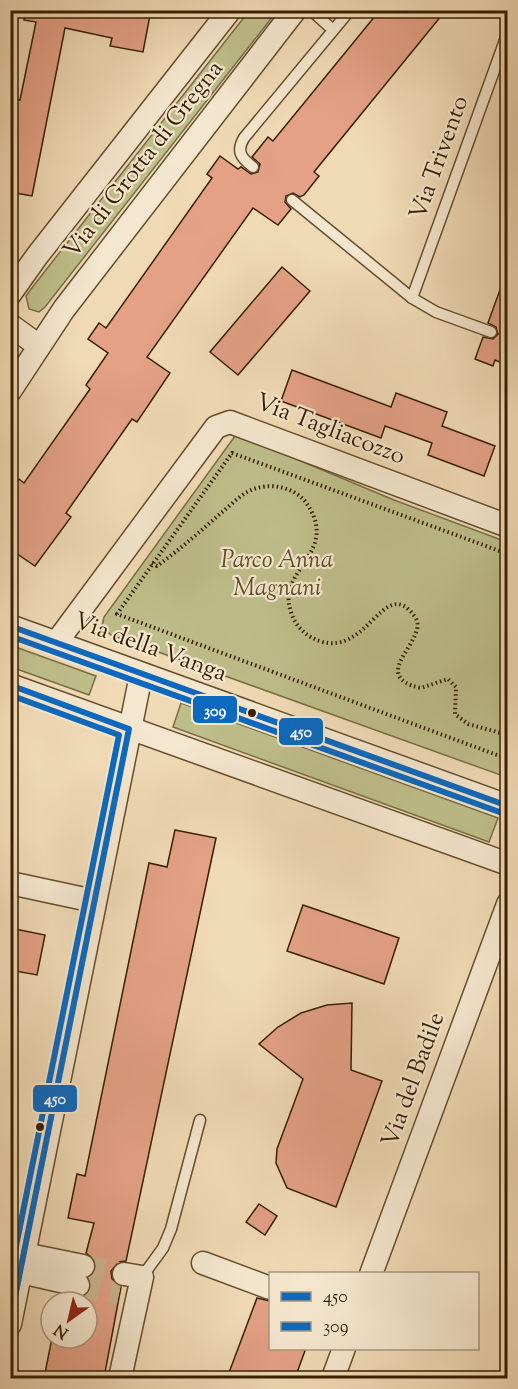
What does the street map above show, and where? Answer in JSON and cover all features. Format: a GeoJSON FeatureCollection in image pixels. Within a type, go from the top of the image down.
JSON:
{"type":"FeatureCollection","features":[{"type":"Feature","properties":{"kind":"street","name":"Via di Grotta di Gregna"},"geometry":{"type":"LineString","coordinates":[[10,294],[115,154],[230,10]]}},
{"type":"Feature","properties":{"kind":"street","name":"Via di Grotta di Gregna"},"geometry":{"type":"LineString","coordinates":[[10,392],[39,346],[123,230],[295,10]]}},
{"type":"Feature","properties":{"kind":"street"},"geometry":{"type":"LineString","coordinates":[[10,326],[39,346]]}},
{"type":"Feature","properties":{"kind":"street","name":"Via Tagliacozzo"},"geometry":{"type":"LineString","coordinates":[[56,643],[216,427],[230,422],[507,526]]}},
{"type":"Feature","properties":{"kind":"street","name":"Via della Vanga"},"geometry":{"type":"LineString","coordinates":[[10,626],[507,806]]}},
{"type":"Feature","properties":{"kind":"street"},"geometry":{"type":"LineString","coordinates":[[10,1324],[141,675]]}},
{"type":"Feature","properties":{"kind":"street"},"geometry":{"type":"LineString","coordinates":[[10,685],[507,864]]}},
{"type":"Feature","properties":{"kind":"street"},"geometry":{"type":"LineString","coordinates":[[10,883],[94,901]]}},
{"type":"Feature","properties":{"kind":"street","name":"Via del Badile"},"geometry":{"type":"LineString","coordinates":[[372,1272],[507,904]]}},
{"type":"Feature","properties":{"kind":"street"},"geometry":{"type":"LineString","coordinates":[[22,1263],[81,1275]]}},
{"type":"Feature","properties":{"kind":"street"},"geometry":{"type":"LineString","coordinates":[[203,1263],[269,1288]]}},
{"type":"Feature","properties":{"kind":"street"},"geometry":{"type":"LineString","coordinates":[[120,1378],[131,1286]]}},
{"type":"Feature","properties":{"kind":"street"},"geometry":{"type":"LineString","coordinates":[[333,1378],[343,1350]]}},
{"type":"Feature","properties":{"kind":"lane"},"geometry":{"type":"LineString","coordinates":[[311,10],[333,30]]}},
{"type":"Feature","properties":{"kind":"lane"},"geometry":{"type":"LineString","coordinates":[[253,167],[242,158],[240,145],[350,10]]}},
{"type":"Feature","properties":{"kind":"lane","name":"Via Trivento"},"geometry":{"type":"LineString","coordinates":[[412,298],[507,32]]}},
{"type":"Feature","properties":{"kind":"lane"},"geometry":{"type":"LineString","coordinates":[[292,200],[412,298],[436,312],[491,332]]}},
{"type":"Feature","properties":{"kind":"lane"},"geometry":{"type":"LineString","coordinates":[[131,1286],[163,1248],[171,1229],[200,1120]]}},
{"type":"Feature","properties":{"kind":"path"},"geometry":{"type":"LineString","coordinates":[[507,555],[232,453],[117,614],[506,759],[507,746]]}},
{"type":"Feature","properties":{"kind":"path"},"geometry":{"type":"LineString","coordinates":[[128,546],[157,566],[249,490],[277,486],[291,490],[311,509],[317,534],[314,547],[290,585],[290,609],[295,623],[303,632],[325,642],[352,638],[371,624],[383,608],[391,604],[405,607],[415,616],[419,625],[417,635],[401,656],[398,665],[399,673],[405,681],[421,688],[448,679],[456,687],[455,714],[462,721],[507,735]]}},
{"type":"Feature","properties":{"kind":"green space"},"geometry":{"type":"Polygon","coordinates":[[[249,11],[277,11],[45,307],[39,312],[29,309],[26,296],[31,289],[249,11]]]}},
{"type":"Feature","properties":{"kind":"green space","name":"Parco Anna Magnani"},"geometry":{"type":"Polygon","coordinates":[[[235,436],[241,436],[394,500],[507,542],[506,777],[111,635],[102,626],[104,617],[235,436]]]}},
{"type":"Feature","properties":{"kind":"green space"},"geometry":{"type":"Polygon","coordinates":[[[10,645],[96,676],[89,695],[11,667],[10,645]]]}},
{"type":"Feature","properties":{"kind":"green space"},"geometry":{"type":"Polygon","coordinates":[[[181,703],[498,818],[489,842],[173,727],[181,703]]]}},
{"type":"Feature","properties":{"kind":"building"},"geometry":{"type":"Polygon","coordinates":[[[25,10],[151,10],[143,52],[110,46],[112,38],[65,28],[32,196],[10,192],[10,98],[20,100],[36,22],[24,20],[25,10]]]}},
{"type":"Feature","properties":{"kind":"building"},"geometry":{"type":"Polygon","coordinates":[[[380,10],[446,10],[314,172],[319,176],[304,195],[300,197],[293,193],[286,196],[285,202],[291,209],[278,225],[253,208],[147,357],[170,373],[137,422],[132,419],[66,513],[71,517],[35,566],[10,549],[10,491],[19,479],[24,483],[90,389],[86,385],[108,353],[88,339],[99,323],[106,328],[212,178],[207,174],[220,156],[238,169],[241,167],[251,174],[258,172],[260,164],[252,157],[268,137],[273,141],[380,10]]]}},
{"type":"Feature","properties":{"kind":"building"},"geometry":{"type":"Polygon","coordinates":[[[282,267],[310,291],[238,375],[210,352],[282,267]]]}},
{"type":"Feature","properties":{"kind":"building"},"geometry":{"type":"Polygon","coordinates":[[[505,276],[507,277],[507,365],[495,360],[493,366],[475,359],[483,337],[493,339],[498,334],[496,327],[488,323],[505,276]]]}},
{"type":"Feature","properties":{"kind":"building"},"geometry":{"type":"Polygon","coordinates":[[[292,370],[391,407],[396,393],[447,412],[442,426],[495,446],[484,476],[428,455],[432,443],[385,426],[381,438],[281,401],[292,370]]]}},
{"type":"Feature","properties":{"kind":"building"},"geometry":{"type":"Polygon","coordinates":[[[175,830],[216,838],[126,1261],[119,1262],[111,1271],[112,1279],[121,1287],[104,1378],[44,1378],[50,1350],[99,1350],[99,1290],[90,1290],[89,1278],[96,1269],[96,1261],[86,1253],[94,1223],[68,1218],[77,1174],[85,1176],[149,863],[167,867],[175,830]]]}},
{"type":"Feature","properties":{"kind":"building"},"geometry":{"type":"Polygon","coordinates":[[[303,905],[399,938],[384,984],[287,951],[303,905]]]}},
{"type":"Feature","properties":{"kind":"building"},"geometry":{"type":"Polygon","coordinates":[[[10,928],[45,935],[37,975],[10,970],[10,928]]]}},
{"type":"Feature","properties":{"kind":"building"},"geometry":{"type":"Polygon","coordinates":[[[352,1003],[351,1070],[382,1081],[336,1207],[287,1188],[276,1163],[277,1149],[303,1079],[259,1044],[278,1027],[301,1013],[327,1005],[352,1003]]]}},
{"type":"Feature","properties":{"kind":"building"},"geometry":{"type":"Polygon","coordinates":[[[259,1204],[277,1216],[265,1235],[246,1222],[259,1204]]]}},
{"type":"Feature","properties":{"kind":"building"},"geometry":{"type":"Polygon","coordinates":[[[257,1298],[269,1301],[269,1350],[305,1350],[295,1378],[227,1378],[257,1298]]]}},
{"type":"Feature","properties":{"kind":"tunnel"},"geometry":{"type":"LineString","coordinates":[[83,1266],[124,1274]]}},
{"type":"Feature","properties":{"kind":"tunnel"},"geometry":{"type":"LineString","coordinates":[[78,1285],[119,1294]]}},
{"type":"Feature","properties":{"kind":"transit line","name":"450"},"geometry":{"type":"LineString","coordinates":[[10,626],[508,806]]}},
{"type":"Feature","properties":{"kind":"transit line","name":"309"},"geometry":{"type":"LineString","coordinates":[[10,636],[505,814]]}},
{"type":"Feature","properties":{"kind":"transit line","name":"450"},"geometry":{"type":"LineString","coordinates":[[10,685],[129,729],[10,1322]]}},
{"type":"Feature","properties":{"kind":"transit line","name":"309"},"geometry":{"type":"LineString","coordinates":[[10,695],[119,735],[10,1276]]}}]}
